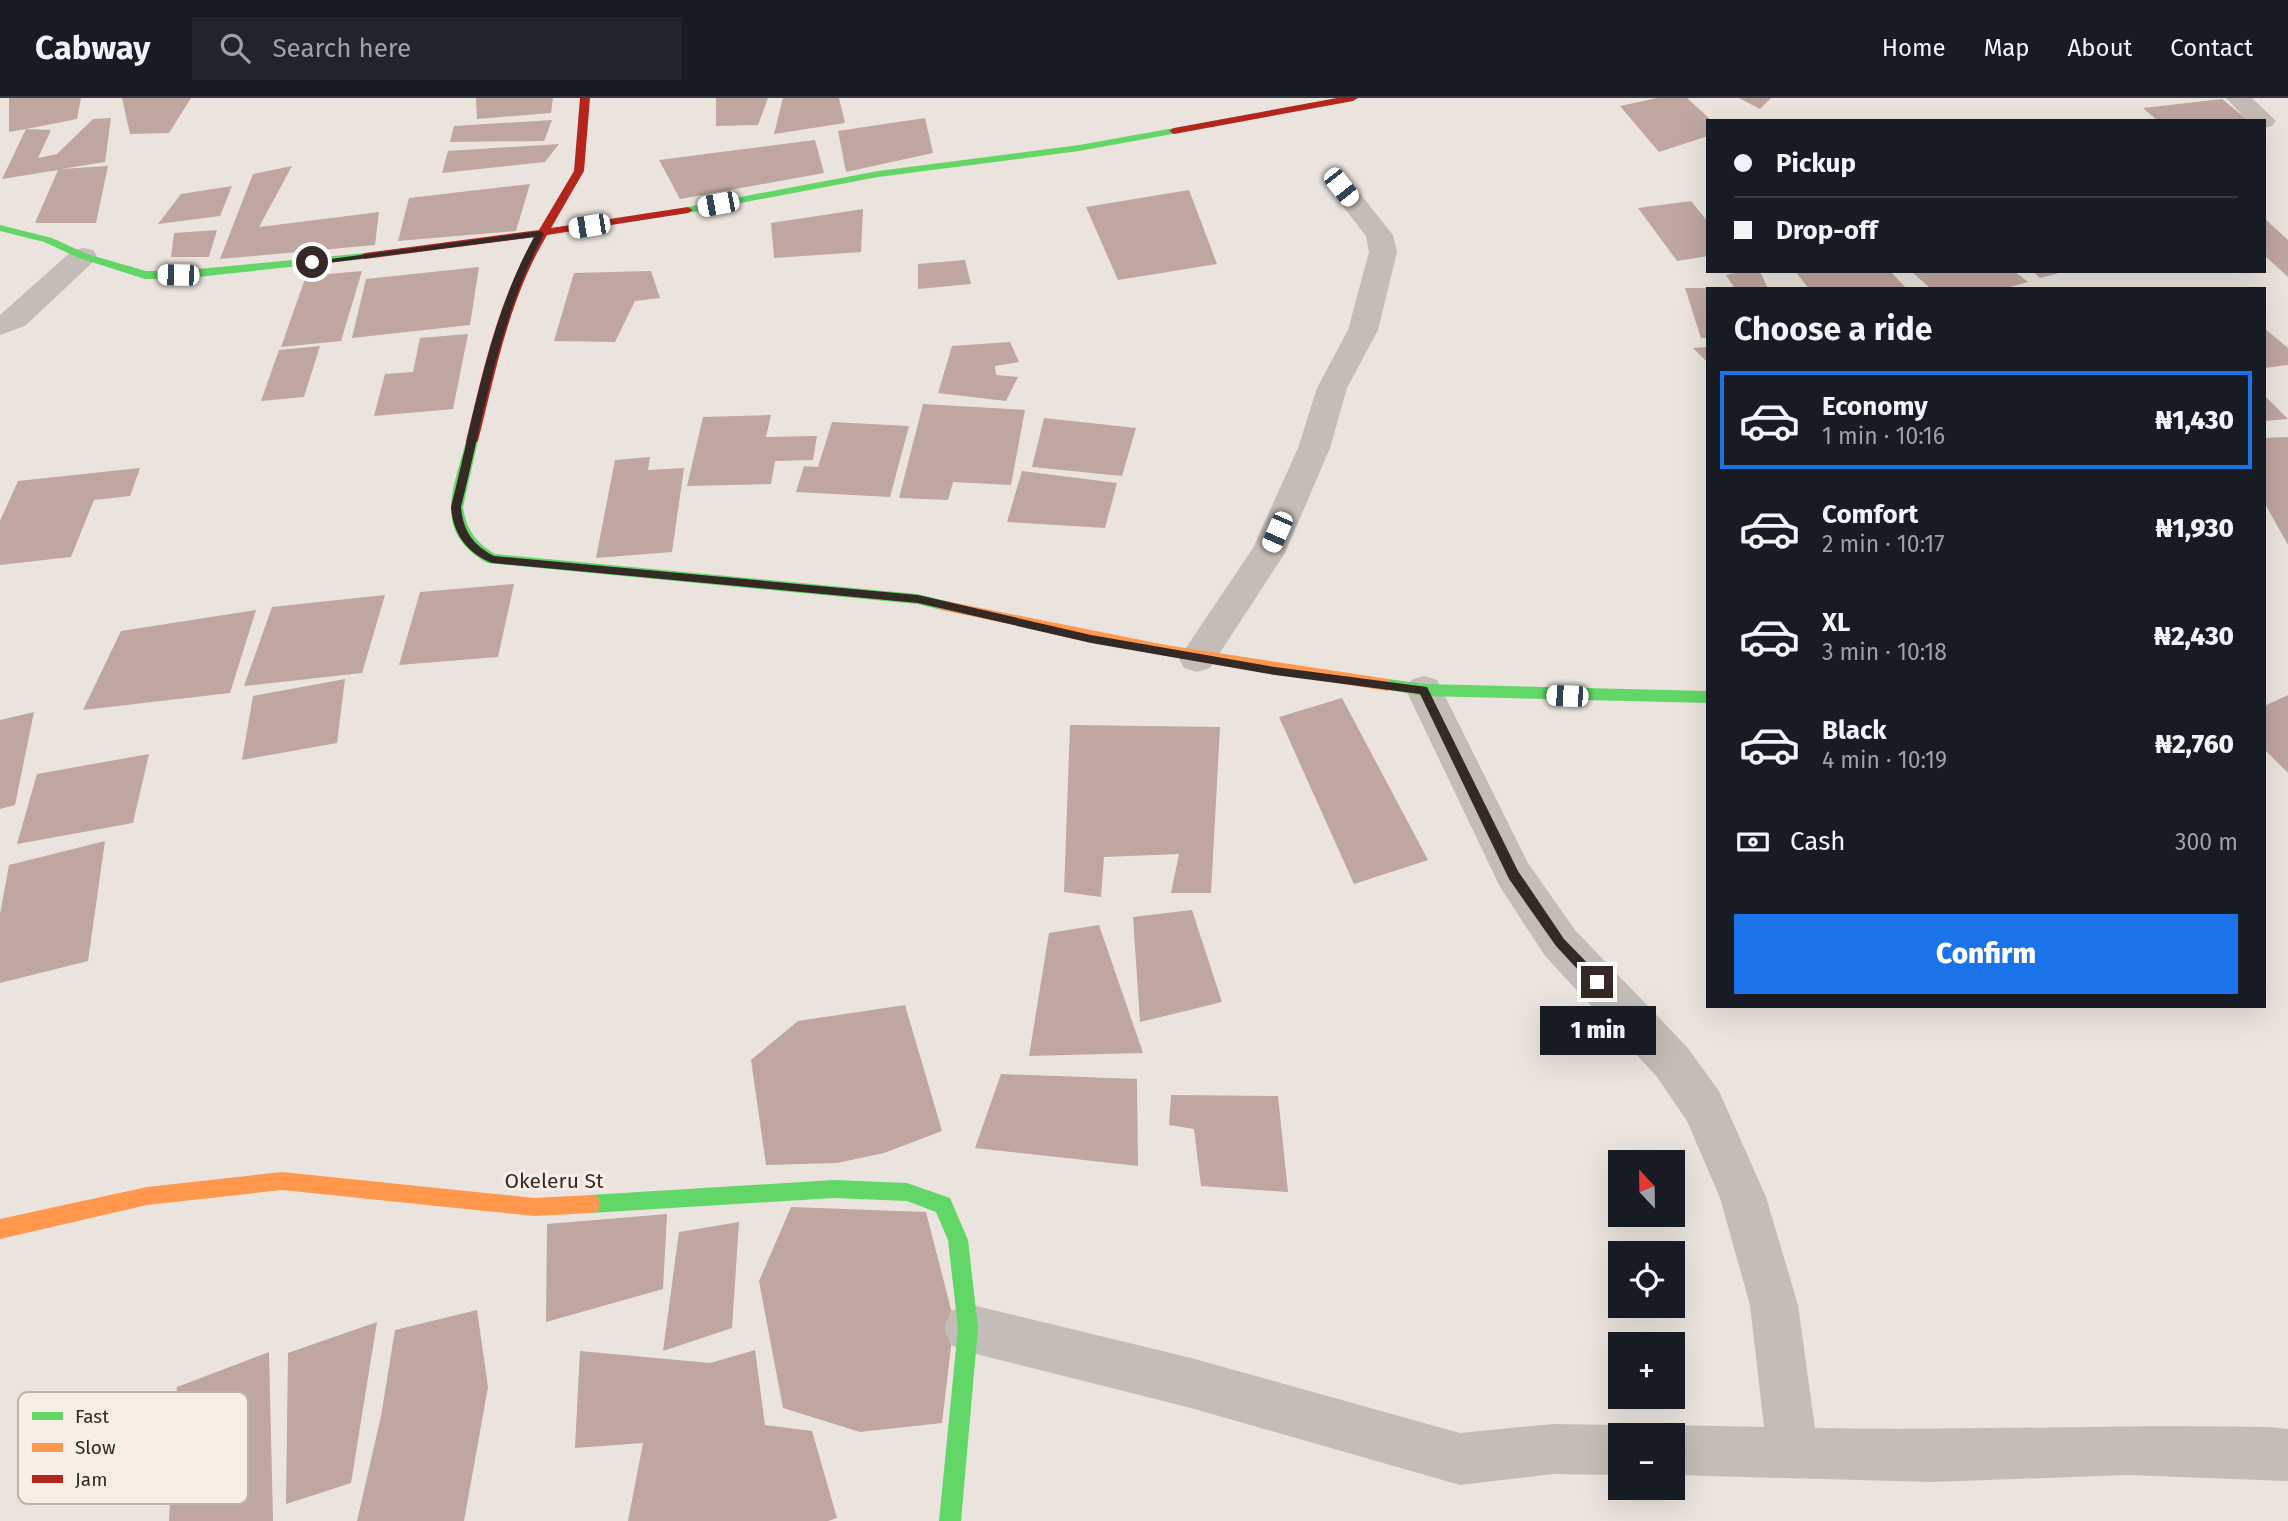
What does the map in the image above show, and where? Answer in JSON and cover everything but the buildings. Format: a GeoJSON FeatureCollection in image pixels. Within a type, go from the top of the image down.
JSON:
{"type":"FeatureCollection","features":[{"type":"Feature","properties":{"kind":"street"},"geometry":{"type":"LineString","coordinates":[[585,98],[579,172],[522,268],[498,337],[456,507],[457,525],[474,550],[492,559],[918,599],[1091,639],[1197,658],[1424,690],[1706,697]]}},
{"type":"Feature","properties":{"kind":"street"},"geometry":{"type":"LineString","coordinates":[[0,228],[48,240],[83,256],[145,275],[178,275],[456,246],[540,234],[878,174],[1079,148],[1353,98]]}},
{"type":"Feature","properties":{"kind":"street"},"geometry":{"type":"LineString","coordinates":[[2238,98],[2262,119]]}},
{"type":"Feature","properties":{"kind":"street"},"geometry":{"type":"LineString","coordinates":[[2266,123],[2284,139]]}},
{"type":"Feature","properties":{"kind":"street"},"geometry":{"type":"LineString","coordinates":[[1197,658],[1268,553],[1314,448],[1332,388],[1363,330],[1383,252],[1379,235],[1341,187]]}},
{"type":"Feature","properties":{"kind":"street"},"geometry":{"type":"LineString","coordinates":[[0,326],[15,319],[83,256]]}},
{"type":"Feature","properties":{"kind":"street"},"geometry":{"type":"LineString","coordinates":[[1424,690],[1514,875],[1560,943],[1672,1062],[1703,1106],[1743,1197],[1774,1305],[1793,1453]]}},
{"type":"Feature","properties":{"kind":"street","name":"Okeleru St"},"geometry":{"type":"LineString","coordinates":[[0,1228],[147,1196],[282,1181],[534,1207],[834,1189],[907,1192],[943,1205],[958,1240],[968,1328],[950,1521]]}},
{"type":"Feature","properties":{"kind":"street"},"geometry":{"type":"LineString","coordinates":[[968,1328],[1191,1383],[1460,1460],[1553,1449],[1608,1450]]}},
{"type":"Feature","properties":{"kind":"street"},"geometry":{"type":"LineString","coordinates":[[1685,1450],[1932,1456],[2126,1450],[2269,1452],[2288,1455]]}},
{"type":"Feature","properties":{"kind":"traffic: fast"},"geometry":{"type":"LineString","coordinates":[[688,210],[878,174],[1079,148],[1174,131]]}},
{"type":"Feature","properties":{"kind":"traffic: fast"},"geometry":{"type":"LineString","coordinates":[[0,228],[48,240],[83,256],[145,275],[178,275],[365,256]]}},
{"type":"Feature","properties":{"kind":"traffic: fast"},"geometry":{"type":"LineString","coordinates":[[472,441],[456,507],[467,538],[492,559],[917,599],[946,606]]}},
{"type":"Feature","properties":{"kind":"traffic: fast"},"geometry":{"type":"LineString","coordinates":[[1388,685],[1424,690],[1706,697]]}},
{"type":"Feature","properties":{"kind":"traffic: fast"},"geometry":{"type":"LineString","coordinates":[[591,1204],[834,1189],[907,1192],[943,1205],[958,1240],[968,1328],[950,1521]]}},
{"type":"Feature","properties":{"kind":"traffic: slow"},"geometry":{"type":"LineString","coordinates":[[946,606],[1166,651],[1388,685]]}},
{"type":"Feature","properties":{"kind":"traffic: slow"},"geometry":{"type":"LineString","coordinates":[[0,1229],[147,1196],[282,1181],[534,1207],[591,1204]]}},
{"type":"Feature","properties":{"kind":"traffic: jam"},"geometry":{"type":"LineString","coordinates":[[472,441],[498,337],[522,268],[579,171],[585,98]]}},
{"type":"Feature","properties":{"kind":"traffic: jam"},"geometry":{"type":"LineString","coordinates":[[1174,131],[1353,98]]}},
{"type":"Feature","properties":{"kind":"traffic: jam"},"geometry":{"type":"LineString","coordinates":[[365,256],[456,246],[688,210]]}},
{"type":"Feature","properties":{"kind":"route"},"geometry":{"type":"LineString","coordinates":[[312,262],[540,234],[522,268],[498,337],[456,507],[457,525],[474,550],[492,559],[918,599],[1091,639],[1275,671],[1424,690],[1514,875],[1560,943],[1597,982]]}}]}
